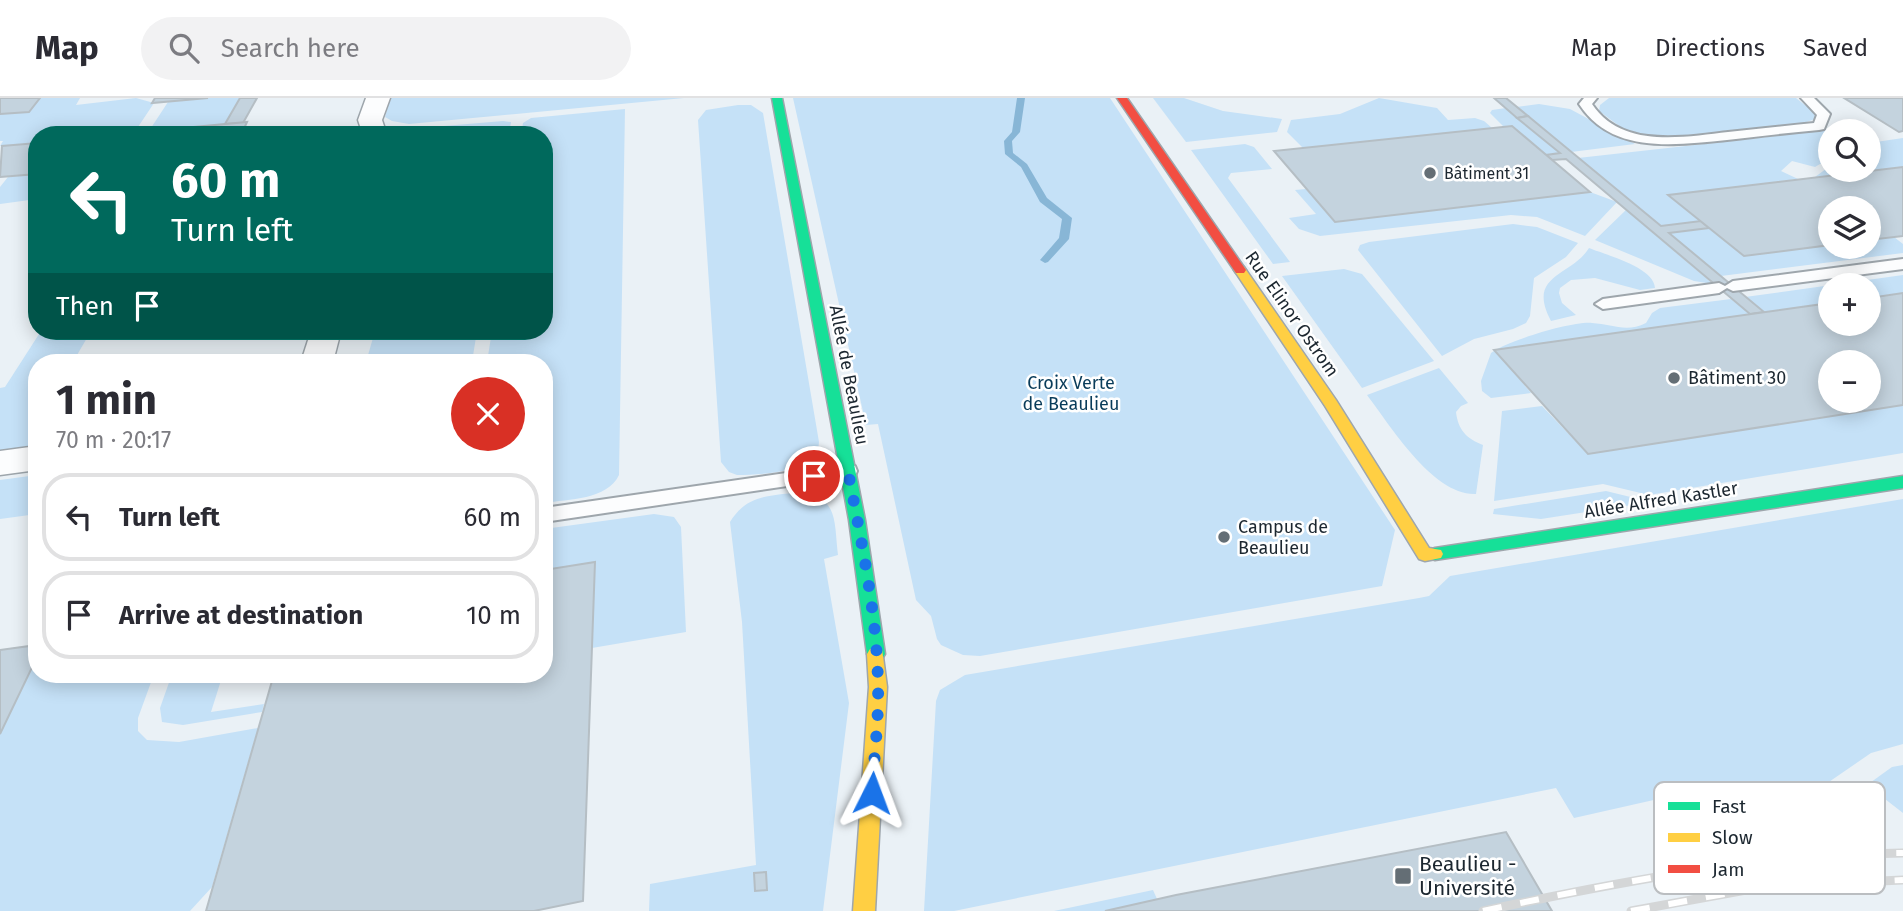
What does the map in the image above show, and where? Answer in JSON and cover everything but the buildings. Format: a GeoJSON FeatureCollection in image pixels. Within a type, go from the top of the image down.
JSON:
{"type":"FeatureCollection","features":[{"type":"Feature","properties":{"kind":"street"},"geometry":{"type":"LineString","coordinates":[[372,126],[370,120],[379,98]]}},
{"type":"Feature","properties":{"kind":"street","name":"Allée de Beaulieu"},"geometry":{"type":"LineString","coordinates":[[777,98],[848,471],[873,622],[878,687],[864,911]]}},
{"type":"Feature","properties":{"kind":"street","name":"Rue Elinor Ostrom"},"geometry":{"type":"LineString","coordinates":[[1122,98],[1331,403],[1425,555]]}},
{"type":"Feature","properties":{"kind":"street"},"geometry":{"type":"LineString","coordinates":[[0,463],[28,459]]}},
{"type":"Feature","properties":{"kind":"street","name":"Allée Alfred Kastler"},"geometry":{"type":"LineString","coordinates":[[1425,555],[1903,482]]}},
{"type":"Feature","properties":{"kind":"lane"},"geometry":{"type":"LineString","coordinates":[[1591,98],[1584,104],[1595,118],[1633,138],[1661,142],[1819,126],[1824,114],[1807,98]]}},
{"type":"Feature","properties":{"kind":"lane"},"geometry":{"type":"LineString","coordinates":[[1603,303],[1903,264]]}},
{"type":"Feature","properties":{"kind":"lane"},"geometry":{"type":"LineString","coordinates":[[553,514],[848,471]]}},
{"type":"Feature","properties":{"kind":"green space"},"geometry":{"type":"Polygon","coordinates":[[[40,98],[80,98],[76,105],[136,98],[154,103],[139,126],[28,126],[28,144],[0,146],[3,141],[0,141],[0,114],[29,112],[40,98]]]}},
{"type":"Feature","properties":{"kind":"green space"},"geometry":{"type":"Polygon","coordinates":[[[240,98],[225,124],[152,126],[168,102],[240,98]]]}},
{"type":"Feature","properties":{"kind":"green space"},"geometry":{"type":"Polygon","coordinates":[[[390,98],[684,98],[409,124],[385,117],[390,98]]]}},
{"type":"Feature","properties":{"kind":"green space","name":"Croix Verte de Beaulieu"},"geometry":{"type":"Polygon","coordinates":[[[793,98],[1110,98],[1395,530],[1382,586],[980,656],[963,655],[941,645],[931,616],[916,600],[878,424],[866,425],[793,98]]]}},
{"type":"Feature","properties":{"kind":"green space"},"geometry":{"type":"Polygon","coordinates":[[[1153,98],[1184,98],[1223,111],[1282,119],[1277,132],[1186,142],[1153,98]]]}},
{"type":"Feature","properties":{"kind":"green space"},"geometry":{"type":"Polygon","coordinates":[[[1379,98],[1437,108],[1448,120],[1475,118],[1492,128],[1303,148],[1287,132],[1291,120],[1340,114],[1379,98]]]}},
{"type":"Feature","properties":{"kind":"green space"},"geometry":{"type":"Polygon","coordinates":[[[1609,98],[1796,98],[1815,113],[1815,119],[1798,125],[1657,138],[1626,131],[1599,111],[1600,105],[1609,98]]]}},
{"type":"Feature","properties":{"kind":"green space"},"geometry":{"type":"Polygon","coordinates":[[[1539,104],[1570,109],[1635,144],[1571,152],[1516,107],[1539,104]]]}},
{"type":"Feature","properties":{"kind":"green space"},"geometry":{"type":"Polygon","coordinates":[[[751,105],[763,113],[819,442],[818,451],[802,464],[770,473],[737,475],[729,472],[721,462],[698,120],[706,110],[751,105]]]}},
{"type":"Feature","properties":{"kind":"green space"},"geometry":{"type":"Polygon","coordinates":[[[1506,108],[1560,153],[1546,155],[1512,126],[1504,127],[1490,113],[1492,110],[1506,108]]]}},
{"type":"Feature","properties":{"kind":"green space"},"geometry":{"type":"Polygon","coordinates":[[[625,109],[619,475],[613,483],[597,494],[553,502],[553,354],[488,354],[491,340],[553,340],[553,126],[522,126],[531,118],[625,109]]]}},
{"type":"Feature","properties":{"kind":"green space"},"geometry":{"type":"Polygon","coordinates":[[[503,121],[511,122],[510,126],[444,126],[503,121]]]}},
{"type":"Feature","properties":{"kind":"green space"},"geometry":{"type":"Polygon","coordinates":[[[1818,131],[1818,165],[1815,167],[1792,161],[1781,171],[1798,179],[1669,195],[1701,221],[1661,226],[1578,158],[1818,131]]]}},
{"type":"Feature","properties":{"kind":"green space"},"geometry":{"type":"Polygon","coordinates":[[[1903,138],[1903,167],[1881,170],[1881,141],[1903,138]]]}},
{"type":"Feature","properties":{"kind":"green space"},"geometry":{"type":"Polygon","coordinates":[[[1245,144],[1254,147],[1272,169],[1231,173],[1228,178],[1290,262],[1273,264],[1191,150],[1245,144]]]}},
{"type":"Feature","properties":{"kind":"green space"},"geometry":{"type":"Polygon","coordinates":[[[28,175],[28,200],[0,204],[0,187],[8,177],[28,175]]]}},
{"type":"Feature","properties":{"kind":"green space"},"geometry":{"type":"Polygon","coordinates":[[[1306,189],[1335,222],[1590,192],[1617,202],[1585,236],[1537,217],[1511,215],[1320,236],[1299,229],[1289,218],[1316,214],[1295,190],[1306,189]]]}},
{"type":"Feature","properties":{"kind":"green space"},"geometry":{"type":"Polygon","coordinates":[[[1626,210],[1713,284],[1694,281],[1595,240],[1626,210]]]}},
{"type":"Feature","properties":{"kind":"green space"},"geometry":{"type":"Polygon","coordinates":[[[1513,224],[1537,227],[1578,243],[1566,257],[1534,278],[1530,316],[1526,323],[1474,339],[1442,356],[1358,250],[1360,245],[1369,242],[1513,224]]]}},
{"type":"Feature","properties":{"kind":"green space"},"geometry":{"type":"Polygon","coordinates":[[[1709,228],[1745,256],[1818,247],[1818,259],[1856,259],[1721,276],[1669,233],[1709,228]]]}},
{"type":"Feature","properties":{"kind":"green space"},"geometry":{"type":"Polygon","coordinates":[[[1894,237],[1903,244],[1903,253],[1881,256],[1881,239],[1894,237]]]}},
{"type":"Feature","properties":{"kind":"green space"},"geometry":{"type":"Polygon","coordinates":[[[1589,248],[1638,268],[1653,281],[1655,288],[1640,290],[1595,278],[1571,280],[1560,288],[1559,293],[1562,303],[1576,315],[1551,321],[1545,306],[1544,294],[1547,285],[1581,258],[1589,248]]]}},
{"type":"Feature","properties":{"kind":"green space"},"geometry":{"type":"Polygon","coordinates":[[[1344,269],[1362,274],[1434,361],[1362,388],[1282,276],[1344,269]]]}},
{"type":"Feature","properties":{"kind":"green space"},"geometry":{"type":"Polygon","coordinates":[[[1903,275],[1903,293],[1881,296],[1881,278],[1903,275]]]}},
{"type":"Feature","properties":{"kind":"green space"},"geometry":{"type":"Polygon","coordinates":[[[1818,287],[1818,305],[1764,312],[1745,297],[1818,287]]]}},
{"type":"Feature","properties":{"kind":"green space"},"geometry":{"type":"Polygon","coordinates":[[[1731,299],[1750,314],[1496,350],[1570,325],[1592,323],[1625,328],[1639,326],[1646,323],[1652,313],[1660,308],[1731,299]]]}},
{"type":"Feature","properties":{"kind":"green space"},"geometry":{"type":"Polygon","coordinates":[[[35,340],[86,340],[78,354],[28,354],[28,451],[0,454],[0,388],[5,387],[35,340]]]}},
{"type":"Feature","properties":{"kind":"green space"},"geometry":{"type":"Polygon","coordinates":[[[372,340],[476,340],[473,354],[368,354],[372,340]]]}},
{"type":"Feature","properties":{"kind":"green space"},"geometry":{"type":"Polygon","coordinates":[[[1495,350],[1531,393],[1491,398],[1482,391],[1481,381],[1491,353],[1495,350]]]}},
{"type":"Feature","properties":{"kind":"green space"},"geometry":{"type":"Polygon","coordinates":[[[1439,368],[1468,403],[1456,412],[1461,429],[1472,440],[1483,445],[1476,494],[1460,492],[1444,484],[1429,471],[1400,440],[1367,395],[1439,368]]]}},
{"type":"Feature","properties":{"kind":"green space"},"geometry":{"type":"Polygon","coordinates":[[[1903,405],[1903,453],[1649,495],[1603,484],[1494,501],[1502,411],[1542,406],[1588,454],[1852,413],[1881,413],[1881,408],[1903,405]]]}},
{"type":"Feature","properties":{"kind":"green space"},"geometry":{"type":"Polygon","coordinates":[[[28,476],[28,515],[0,519],[0,480],[28,476]]]}},
{"type":"Feature","properties":{"kind":"green space"},"geometry":{"type":"Polygon","coordinates":[[[1606,491],[1651,502],[1541,519],[1493,514],[1494,509],[1606,491]]]}},
{"type":"Feature","properties":{"kind":"green space"},"geometry":{"type":"Polygon","coordinates":[[[801,492],[822,499],[835,522],[838,555],[824,559],[849,703],[823,911],[649,911],[650,884],[756,865],[742,622],[730,522],[752,501],[801,492]]]}},
{"type":"Feature","properties":{"kind":"green space"},"geometry":{"type":"Polygon","coordinates":[[[1903,499],[1903,744],[1871,753],[1829,782],[1654,782],[1654,800],[1574,818],[1556,788],[954,911],[924,911],[936,701],[940,690],[965,675],[1429,596],[1450,576],[1903,499]]]}},
{"type":"Feature","properties":{"kind":"green space"},"geometry":{"type":"Polygon","coordinates":[[[654,514],[674,517],[681,527],[686,632],[592,648],[595,563],[553,569],[553,528],[654,514]]]}},
{"type":"Feature","properties":{"kind":"green space"},"geometry":{"type":"Polygon","coordinates":[[[28,676],[28,683],[151,683],[138,718],[138,731],[147,740],[179,742],[258,728],[212,887],[190,911],[0,911],[0,734],[28,676]]]}},
{"type":"Feature","properties":{"kind":"green space"},"geometry":{"type":"Polygon","coordinates":[[[169,683],[220,683],[211,712],[264,704],[262,712],[183,725],[162,722],[160,708],[169,683]]]}},
{"type":"Feature","properties":{"kind":"green space"},"geometry":{"type":"Polygon","coordinates":[[[1903,765],[1903,813],[1885,799],[1885,782],[1871,782],[1892,767],[1903,765]]]}},
{"type":"Feature","properties":{"kind":"green space"},"geometry":{"type":"Polygon","coordinates":[[[1153,890],[1157,899],[1105,911],[1054,911],[1153,890]]]}},
{"type":"Feature","properties":{"kind":"waterway"},"geometry":{"type":"LineString","coordinates":[[1021,98],[1016,132],[1008,141],[1009,154],[1024,166],[1043,200],[1067,218],[1064,239],[1045,260]]}},
{"type":"Feature","properties":{"kind":"railway"},"geometry":{"type":"LineString","coordinates":[[1885,854],[1903,853]]}},
{"type":"Feature","properties":{"kind":"railway"},"geometry":{"type":"LineString","coordinates":[[1483,911],[1654,878]]}},
{"type":"Feature","properties":{"kind":"railway"},"geometry":{"type":"LineString","coordinates":[[1885,881],[1903,880]]}},
{"type":"Feature","properties":{"kind":"railway"},"geometry":{"type":"LineString","coordinates":[[1631,911],[1724,894]]}},
{"type":"Feature","properties":{"kind":"traffic: fast"},"geometry":{"type":"LineString","coordinates":[[777,98],[857,520],[876,654]]}},
{"type":"Feature","properties":{"kind":"traffic: fast"},"geometry":{"type":"LineString","coordinates":[[1435,554],[1903,482]]}},
{"type":"Feature","properties":{"kind":"traffic: slow"},"geometry":{"type":"LineString","coordinates":[[1240,270],[1331,403],[1425,555],[1435,554]]}},
{"type":"Feature","properties":{"kind":"traffic: slow"},"geometry":{"type":"LineString","coordinates":[[864,911],[878,687],[876,654]]}},
{"type":"Feature","properties":{"kind":"traffic: jam"},"geometry":{"type":"LineString","coordinates":[[1122,98],[1240,270]]}},
{"type":"Feature","properties":{"kind":"place","name":"Bâtiment 31"},"geometry":{"type":"Point","coordinates":[1430,173]}},
{"type":"Feature","properties":{"kind":"place","name":"Bâtiment 30"},"geometry":{"type":"Point","coordinates":[1674,378]}},
{"type":"Feature","properties":{"kind":"place","name":"Campus de Beaulieu"},"geometry":{"type":"Point","coordinates":[1224,537]}},
{"type":"Feature","properties":{"kind":"place","name":"Beaulieu - Université"},"geometry":{"type":"Point","coordinates":[1403,876]}},
{"type":"Feature","properties":{"kind":"route"},"geometry":{"type":"LineString","coordinates":[[814,476],[848,471],[858,520],[876,643],[878,687],[872,793]]}}]}
